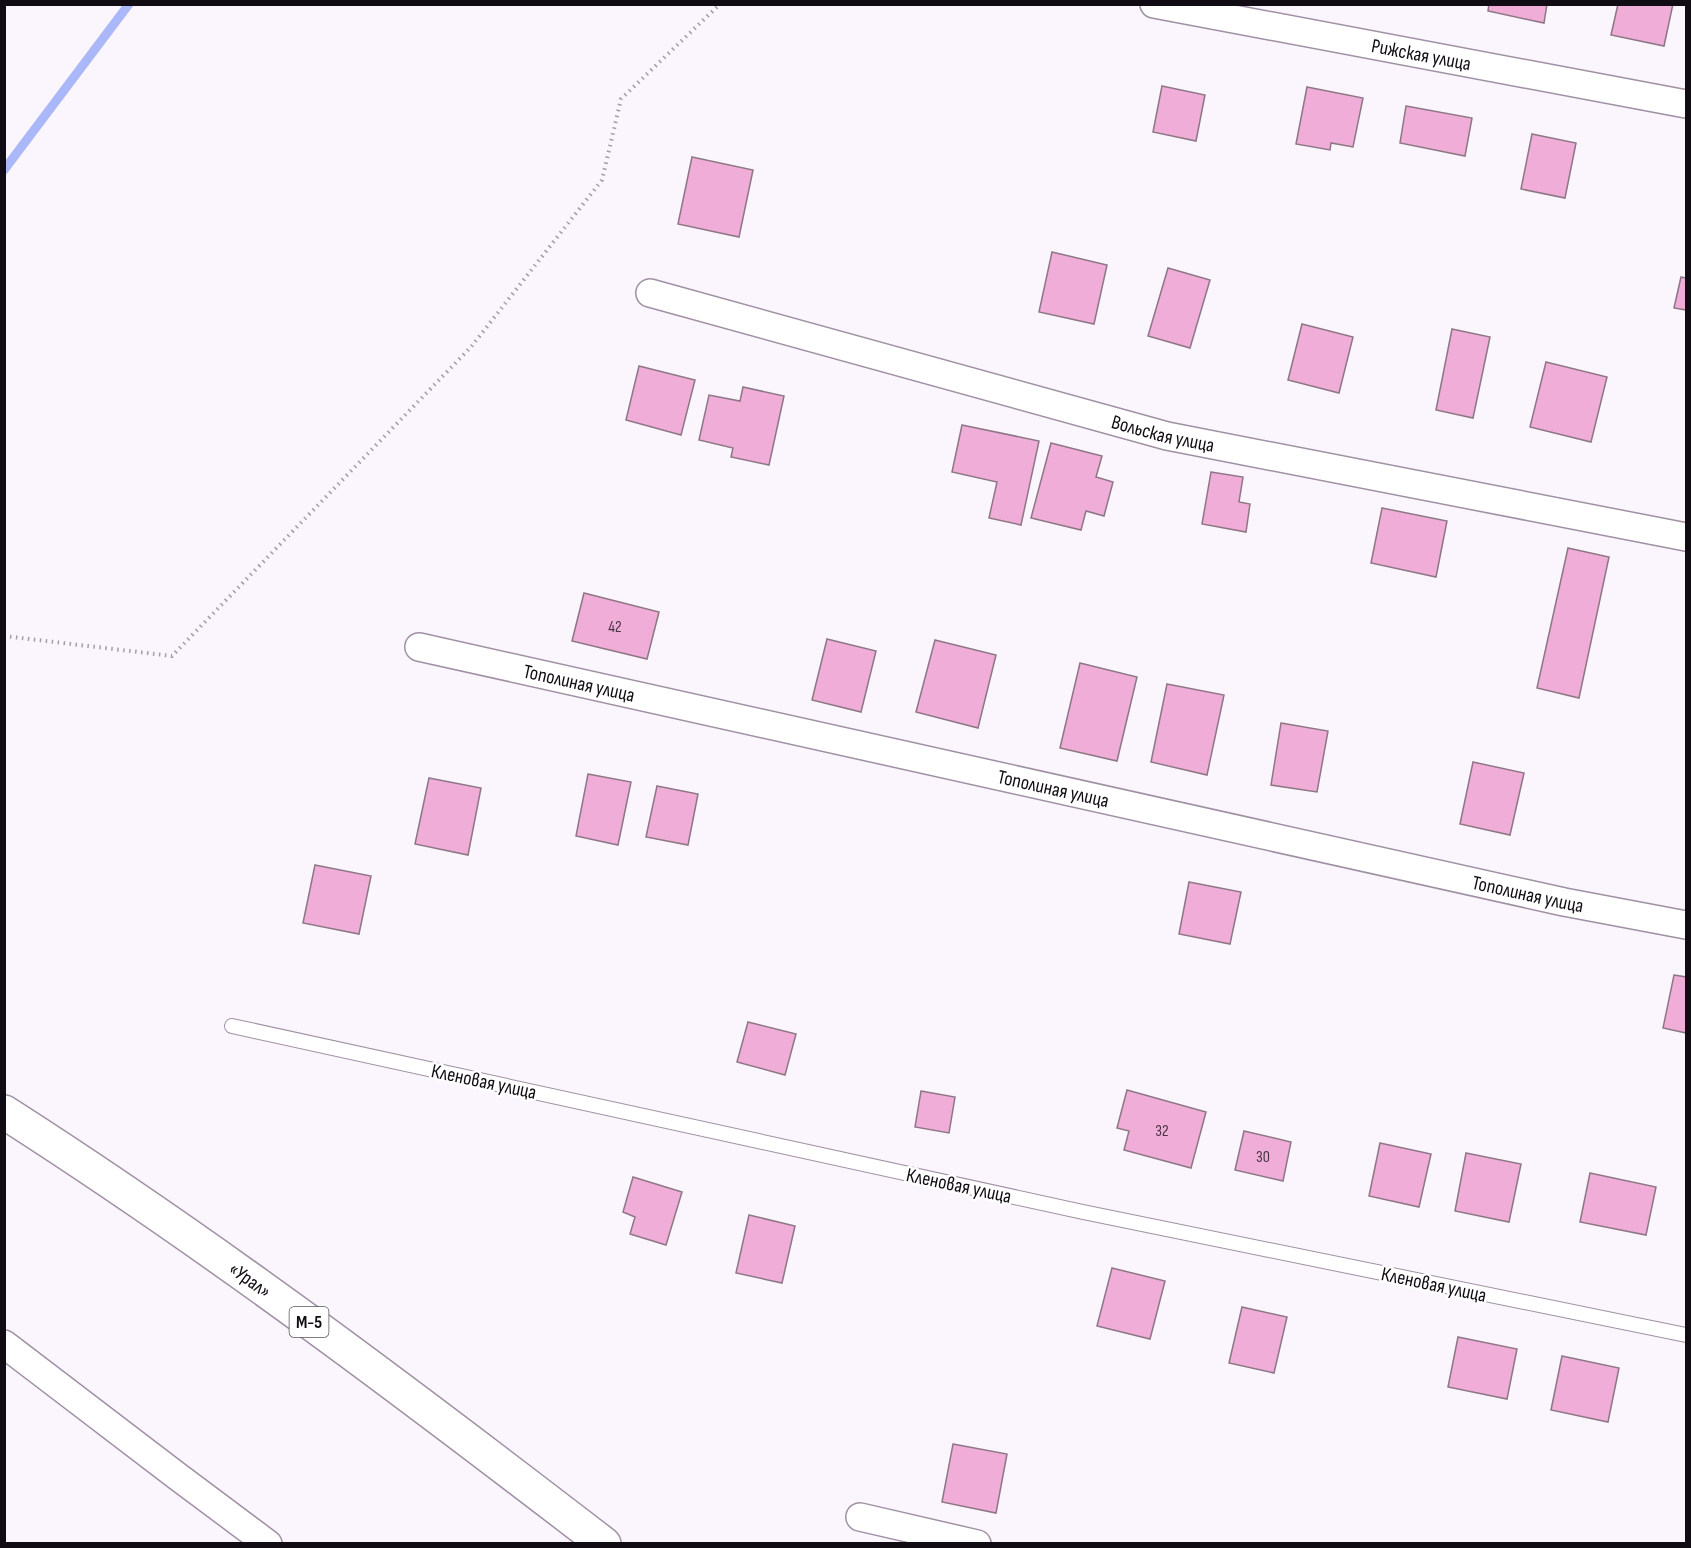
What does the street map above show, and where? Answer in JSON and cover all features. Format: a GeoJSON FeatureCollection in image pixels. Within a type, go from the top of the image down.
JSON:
{"type":"FeatureCollection","features":[{"type":"Feature","properties":{"kind":"highway","name":"«Урал»"},"geometry":{"type":"LineString","coordinates":[[4,1112],[77,1158],[327,1335],[604,1544]]}},
{"type":"Feature","properties":{"kind":"street","name":"Рижская улица"},"geometry":{"type":"LineString","coordinates":[[1154,4],[1686,104]]}},
{"type":"Feature","properties":{"kind":"street","name":"Вольская улица"},"geometry":{"type":"LineString","coordinates":[[650,293],[1167,436],[1686,537]]}},
{"type":"Feature","properties":{"kind":"street","name":"Тополиная улица"},"geometry":{"type":"LineString","coordinates":[[419,647],[1564,902],[1686,925]]}},
{"type":"Feature","properties":{"kind":"street"},"geometry":{"type":"LineString","coordinates":[[4,1344],[268,1544]]}},
{"type":"Feature","properties":{"kind":"street"},"geometry":{"type":"LineString","coordinates":[[860,1517],[977,1544]]}},
{"type":"Feature","properties":{"kind":"lane","name":"Кленовая улица"},"geometry":{"type":"LineString","coordinates":[[232,1026],[1083,1212],[1686,1335]]}},
{"type":"Feature","properties":{"kind":"path"},"geometry":{"type":"LineString","coordinates":[[4,636],[172,656],[471,348],[602,180],[621,99],[720,4]]}},
{"type":"Feature","properties":{"kind":"building"},"geometry":{"type":"Polygon","coordinates":[[[1489,4],[1547,4],[1544,23],[1488,11],[1489,4]]]}},
{"type":"Feature","properties":{"kind":"building"},"geometry":{"type":"Polygon","coordinates":[[[1618,4],[1673,4],[1664,46],[1611,35],[1618,4]]]}},
{"type":"Feature","properties":{"kind":"building"},"geometry":{"type":"Polygon","coordinates":[[[1162,86],[1205,95],[1196,141],[1153,132],[1162,86]]]}},
{"type":"Feature","properties":{"kind":"building"},"geometry":{"type":"Polygon","coordinates":[[[1307,87],[1363,98],[1353,147],[1331,143],[1330,150],[1296,144],[1307,87]]]}},
{"type":"Feature","properties":{"kind":"building"},"geometry":{"type":"Polygon","coordinates":[[[1406,106],[1472,118],[1465,156],[1400,143],[1406,106]]]}},
{"type":"Feature","properties":{"kind":"building"},"geometry":{"type":"Polygon","coordinates":[[[1532,134],[1576,143],[1565,198],[1521,189],[1532,134]]]}},
{"type":"Feature","properties":{"kind":"building"},"geometry":{"type":"Polygon","coordinates":[[[692,157],[753,170],[739,237],[678,224],[692,157]]]}},
{"type":"Feature","properties":{"kind":"building"},"geometry":{"type":"Polygon","coordinates":[[[1052,252],[1107,265],[1094,324],[1039,312],[1052,252]]]}},
{"type":"Feature","properties":{"kind":"building"},"geometry":{"type":"Polygon","coordinates":[[[1168,268],[1210,280],[1190,348],[1148,336],[1168,268]]]}},
{"type":"Feature","properties":{"kind":"building"},"geometry":{"type":"Polygon","coordinates":[[[1681,277],[1686,278],[1686,310],[1674,308],[1681,277]]]}},
{"type":"Feature","properties":{"kind":"building"},"geometry":{"type":"Polygon","coordinates":[[[1302,324],[1353,337],[1339,393],[1288,380],[1302,324]]]}},
{"type":"Feature","properties":{"kind":"building"},"geometry":{"type":"Polygon","coordinates":[[[1452,329],[1490,337],[1473,418],[1436,410],[1452,329]]]}},
{"type":"Feature","properties":{"kind":"building"},"geometry":{"type":"Polygon","coordinates":[[[1546,362],[1607,377],[1591,442],[1530,427],[1546,362]]]}},
{"type":"Feature","properties":{"kind":"building"},"geometry":{"type":"Polygon","coordinates":[[[639,366],[695,380],[681,435],[626,420],[639,366]]]}},
{"type":"Feature","properties":{"kind":"building"},"geometry":{"type":"Polygon","coordinates":[[[743,387],[784,396],[769,465],[731,457],[733,448],[699,440],[709,395],[740,401],[743,387]]]}},
{"type":"Feature","properties":{"kind":"building"},"geometry":{"type":"Polygon","coordinates":[[[962,425],[1039,441],[1021,525],[989,518],[997,482],[952,472],[962,425]]]}},
{"type":"Feature","properties":{"kind":"building"},"geometry":{"type":"Polygon","coordinates":[[[1051,443],[1102,456],[1096,477],[1113,482],[1104,516],[1086,511],[1081,530],[1031,518],[1051,443]]]}},
{"type":"Feature","properties":{"kind":"building"},"geometry":{"type":"Polygon","coordinates":[[[1211,472],[1243,477],[1239,502],[1250,504],[1246,532],[1202,524],[1211,472]]]}},
{"type":"Feature","properties":{"kind":"building"},"geometry":{"type":"Polygon","coordinates":[[[1382,508],[1447,521],[1436,577],[1371,563],[1382,508]]]}},
{"type":"Feature","properties":{"kind":"building"},"geometry":{"type":"Polygon","coordinates":[[[1568,548],[1609,557],[1579,698],[1537,688],[1568,548]]]}},
{"type":"Feature","properties":{"kind":"building"},"geometry":{"type":"Polygon","coordinates":[[[584,593],[659,612],[647,659],[572,641],[584,593]]]}},
{"type":"Feature","properties":{"kind":"building"},"geometry":{"type":"Polygon","coordinates":[[[827,639],[876,651],[861,712],[812,700],[827,639]]]}},
{"type":"Feature","properties":{"kind":"building"},"geometry":{"type":"Polygon","coordinates":[[[935,640],[996,655],[978,728],[916,712],[935,640]]]}},
{"type":"Feature","properties":{"kind":"building"},"geometry":{"type":"Polygon","coordinates":[[[1080,663],[1137,677],[1117,761],[1060,748],[1080,663]]]}},
{"type":"Feature","properties":{"kind":"building"},"geometry":{"type":"Polygon","coordinates":[[[1167,684],[1224,695],[1207,775],[1151,762],[1167,684]]]}},
{"type":"Feature","properties":{"kind":"building"},"geometry":{"type":"Polygon","coordinates":[[[1281,723],[1328,731],[1317,792],[1271,785],[1281,723]]]}},
{"type":"Feature","properties":{"kind":"building"},"geometry":{"type":"Polygon","coordinates":[[[1473,762],[1524,773],[1510,835],[1460,824],[1473,762]]]}},
{"type":"Feature","properties":{"kind":"building"},"geometry":{"type":"Polygon","coordinates":[[[588,774],[631,782],[618,845],[576,836],[588,774]]]}},
{"type":"Feature","properties":{"kind":"building"},"geometry":{"type":"Polygon","coordinates":[[[429,778],[481,788],[468,855],[415,844],[429,778]]]}},
{"type":"Feature","properties":{"kind":"building"},"geometry":{"type":"Polygon","coordinates":[[[657,786],[698,794],[688,845],[646,837],[657,786]]]}},
{"type":"Feature","properties":{"kind":"building"},"geometry":{"type":"Polygon","coordinates":[[[315,865],[371,876],[359,934],[303,923],[315,865]]]}},
{"type":"Feature","properties":{"kind":"building"},"geometry":{"type":"Polygon","coordinates":[[[1189,882],[1241,892],[1230,944],[1179,934],[1189,882]]]}},
{"type":"Feature","properties":{"kind":"building"},"geometry":{"type":"Polygon","coordinates":[[[1674,975],[1686,977],[1686,1033],[1663,1028],[1674,975]]]}},
{"type":"Feature","properties":{"kind":"building"},"geometry":{"type":"Polygon","coordinates":[[[748,1022],[796,1034],[785,1075],[737,1062],[748,1022]]]}},
{"type":"Feature","properties":{"kind":"building"},"geometry":{"type":"Polygon","coordinates":[[[1127,1090],[1206,1112],[1191,1168],[1124,1150],[1129,1131],[1117,1128],[1127,1090]]]}},
{"type":"Feature","properties":{"kind":"building"},"geometry":{"type":"Polygon","coordinates":[[[921,1091],[955,1097],[949,1133],[915,1127],[921,1091]]]}},
{"type":"Feature","properties":{"kind":"building"},"geometry":{"type":"Polygon","coordinates":[[[1244,1131],[1291,1142],[1283,1181],[1235,1170],[1244,1131]]]}},
{"type":"Feature","properties":{"kind":"building"},"geometry":{"type":"Polygon","coordinates":[[[1380,1143],[1431,1154],[1419,1207],[1369,1196],[1380,1143]]]}},
{"type":"Feature","properties":{"kind":"building"},"geometry":{"type":"Polygon","coordinates":[[[1466,1153],[1521,1164],[1509,1222],[1455,1211],[1466,1153]]]}},
{"type":"Feature","properties":{"kind":"building"},"geometry":{"type":"Polygon","coordinates":[[[1590,1173],[1656,1187],[1646,1235],[1580,1222],[1590,1173]]]}},
{"type":"Feature","properties":{"kind":"building"},"geometry":{"type":"Polygon","coordinates":[[[633,1177],[682,1192],[666,1245],[630,1234],[635,1217],[623,1212],[633,1177]]]}},
{"type":"Feature","properties":{"kind":"building"},"geometry":{"type":"Polygon","coordinates":[[[749,1215],[795,1226],[782,1283],[736,1273],[749,1215]]]}},
{"type":"Feature","properties":{"kind":"building"},"geometry":{"type":"Polygon","coordinates":[[[1112,1268],[1165,1281],[1150,1339],[1097,1326],[1112,1268]]]}},
{"type":"Feature","properties":{"kind":"building"},"geometry":{"type":"Polygon","coordinates":[[[1242,1307],[1287,1317],[1274,1373],[1229,1363],[1242,1307]]]}},
{"type":"Feature","properties":{"kind":"building"},"geometry":{"type":"Polygon","coordinates":[[[1458,1337],[1517,1349],[1507,1399],[1448,1387],[1458,1337]]]}},
{"type":"Feature","properties":{"kind":"building"},"geometry":{"type":"Polygon","coordinates":[[[1562,1356],[1619,1368],[1608,1422],[1551,1410],[1562,1356]]]}},
{"type":"Feature","properties":{"kind":"building"},"geometry":{"type":"Polygon","coordinates":[[[953,1444],[1007,1454],[996,1513],[942,1502],[953,1444]]]}},
{"type":"Feature","properties":{"kind":"waterway"},"geometry":{"type":"LineString","coordinates":[[4,170],[129,4]]}}]}
